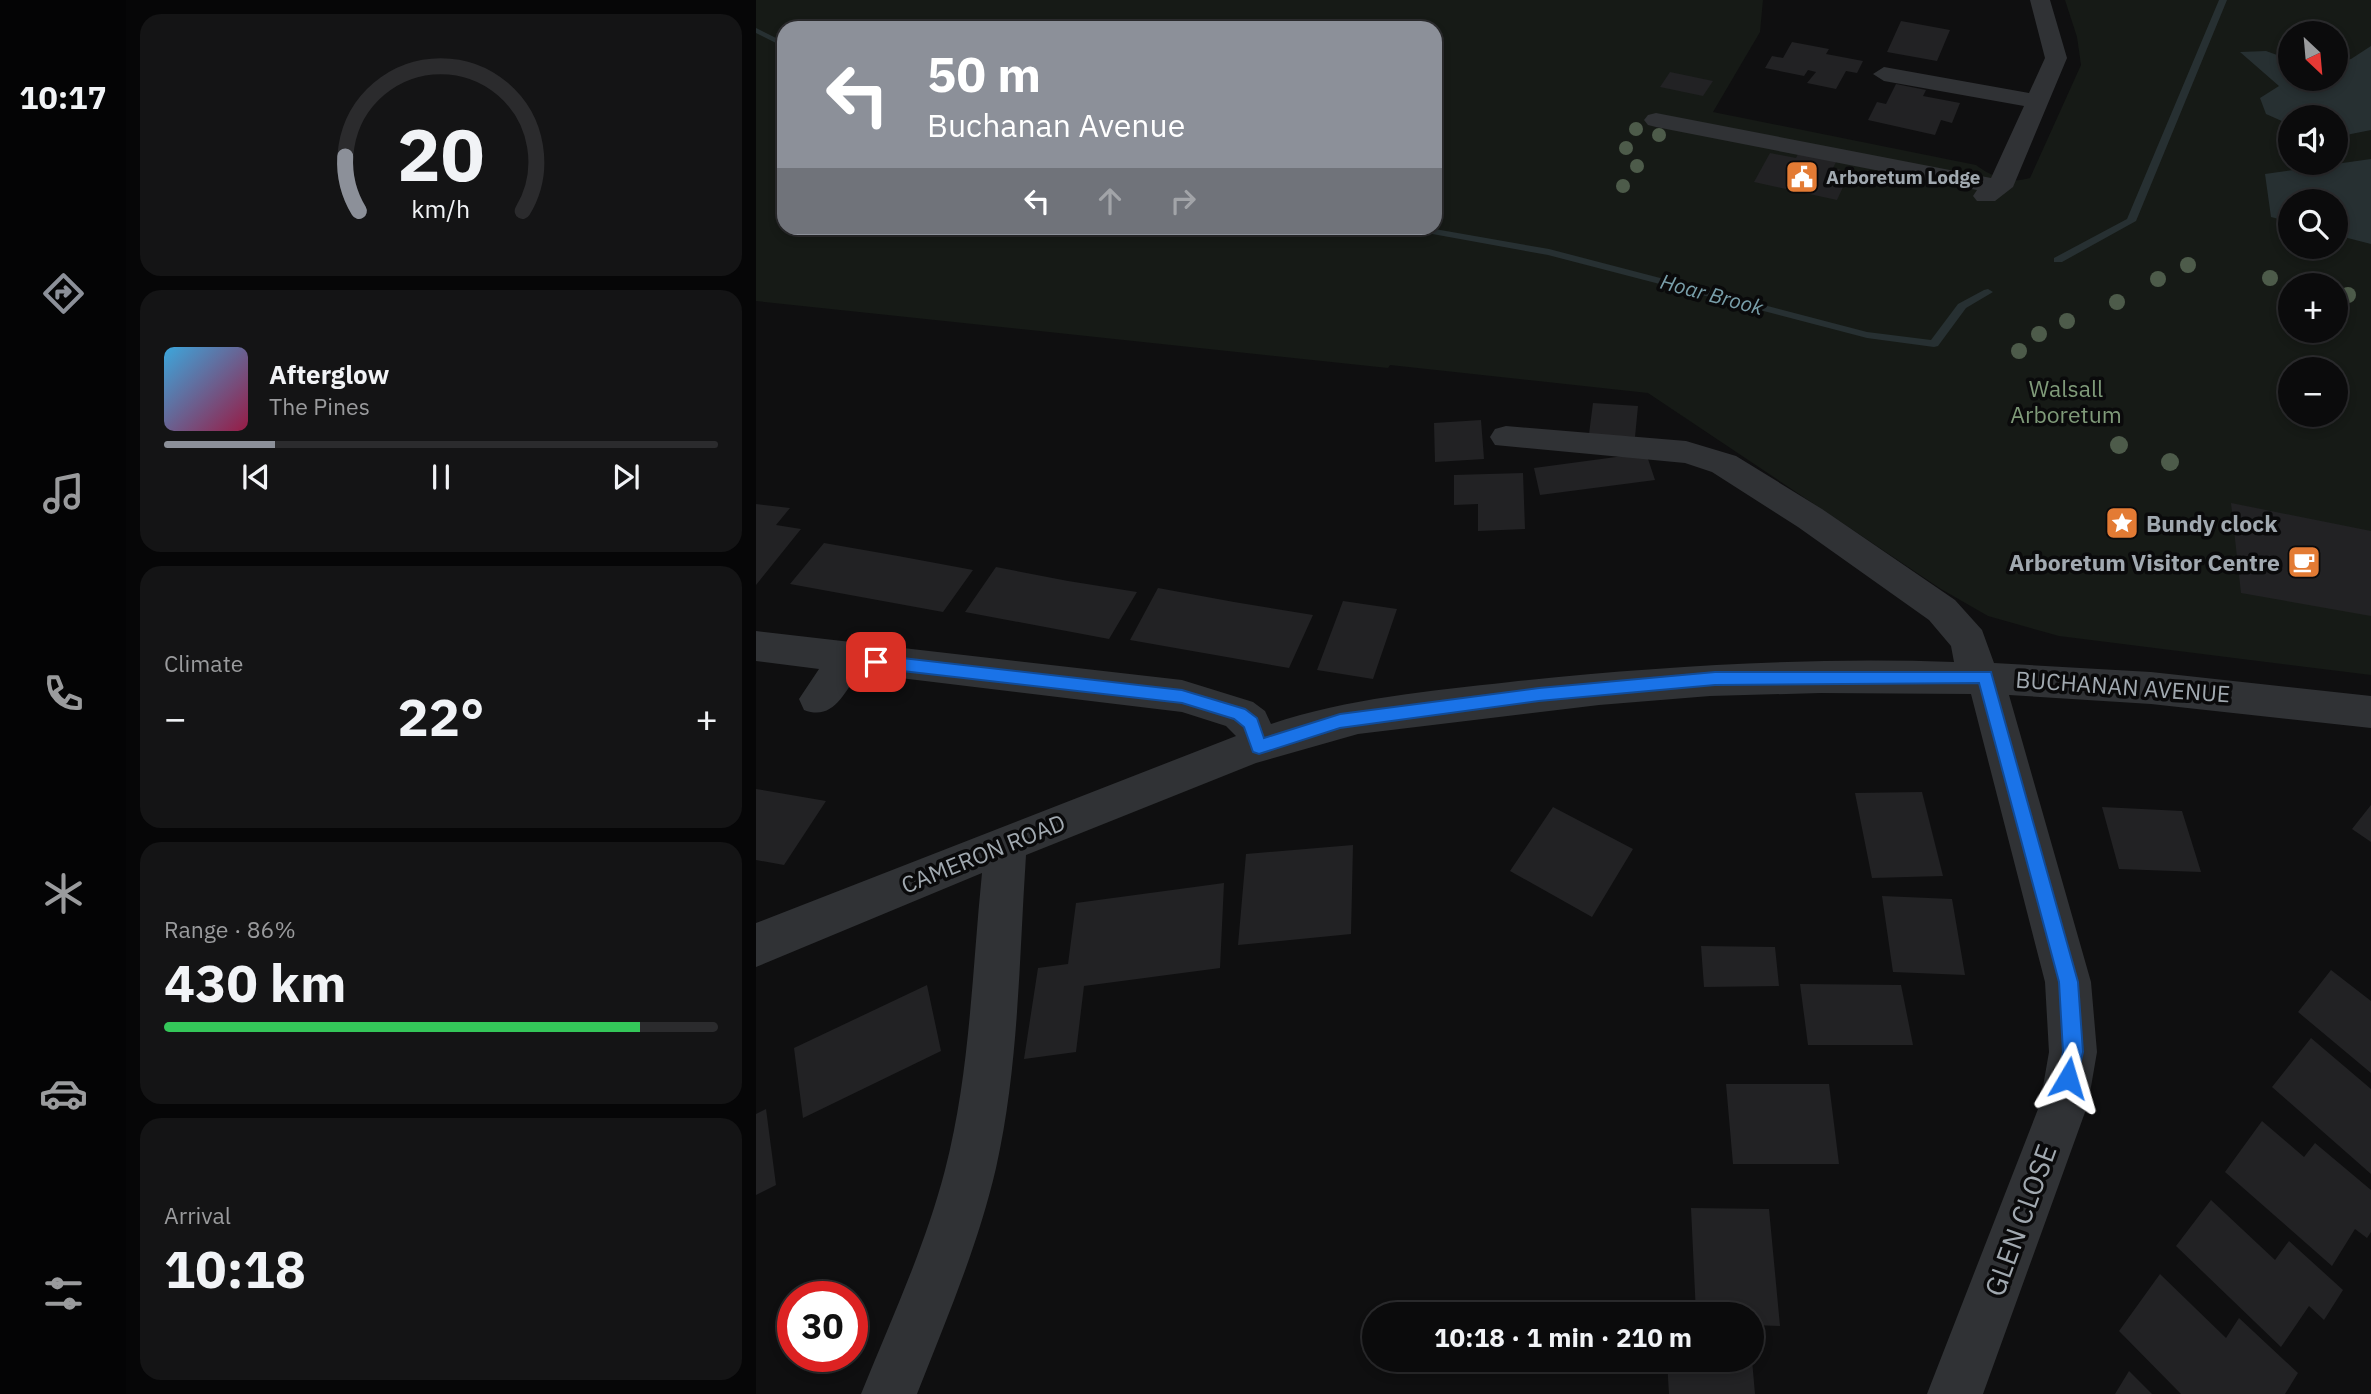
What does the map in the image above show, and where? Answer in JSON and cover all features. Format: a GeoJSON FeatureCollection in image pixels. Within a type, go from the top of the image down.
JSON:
{"type":"FeatureCollection","features":[{"type":"Feature","properties":{"kind":"street"},"geometry":{"type":"LineString","coordinates":[[1656,120],[1993,192],[2056,58],[2040,0]]}},
{"type":"Feature","properties":{"kind":"street"},"geometry":{"type":"LineString","coordinates":[[1884,74],[2037,102]]}},
{"type":"Feature","properties":{"kind":"street","name":"GLEN CLOSE"},"geometry":{"type":"LineString","coordinates":[[1506,437],[1686,452],[1724,464],[1810,518],[1942,610],[1969,641],[2068,982],[2073,1052],[2064,1104],[1955,1394]]}},
{"type":"Feature","properties":{"kind":"street"},"geometry":{"type":"LineString","coordinates":[[756,646],[848,659],[1182,696],[1239,714],[1251,723],[1259,747]]}},
{"type":"Feature","properties":{"kind":"street"},"geometry":{"type":"LineString","coordinates":[[818,699],[848,659]]}},
{"type":"Feature","properties":{"kind":"street","name":"BUCHANAN AVENUE"},"geometry":{"type":"LineString","coordinates":[[1210,763],[1340,721],[1539,695],[1715,678],[1981,676],[2072,680],[2238,695],[2371,712]]}},
{"type":"Feature","properties":{"kind":"street","name":"CAMERON ROAD"},"geometry":{"type":"LineString","coordinates":[[756,945],[1210,763]]}},
{"type":"Feature","properties":{"kind":"street"},"geometry":{"type":"LineString","coordinates":[[889,1394],[956,1224],[977,1135],[1006,844]]}},
{"type":"Feature","properties":{"kind":"green space","name":"Walsall Arboretum"},"geometry":{"type":"Polygon","coordinates":[[[756,0],[1763,0],[1760,32],[1713,112],[1976,165],[1995,176],[2015,180],[2030,178],[2081,65],[2077,37],[2065,0],[2371,0],[2371,675],[2059,636],[1988,616],[1941,589],[1648,393],[1390,365],[1388,368],[756,301],[756,0]]]}},
{"type":"Feature","properties":{"kind":"shaded area"},"geometry":{"type":"Polygon","coordinates":[[[2371,46],[2371,130],[2348,135],[2348,105],[2278,105],[2278,119],[2266,114],[2260,98],[2278,87],[2278,91],[2348,91],[2348,60],[2371,46]]]}},
{"type":"Feature","properties":{"kind":"shaded area"},"geometry":{"type":"Polygon","coordinates":[[[2266,51],[2278,55],[2278,85],[2240,52],[2266,51]]]}},
{"type":"Feature","properties":{"kind":"shaded area"},"geometry":{"type":"Polygon","coordinates":[[[2371,159],[2371,244],[2348,238],[2348,189],[2278,189],[2278,219],[2271,217],[2265,174],[2348,175],[2348,162],[2371,159]]]}},
{"type":"Feature","properties":{"kind":"building"},"geometry":{"type":"Polygon","coordinates":[[[1901,21],[1950,30],[1937,61],[1887,52],[1901,21]]]}},
{"type":"Feature","properties":{"kind":"building"},"geometry":{"type":"Polygon","coordinates":[[[1792,42],[1829,49],[1826,54],[1863,61],[1857,73],[1846,71],[1836,89],[1807,83],[1816,72],[1808,70],[1804,76],[1765,68],[1772,56],[1783,58],[1792,42]]]}},
{"type":"Feature","properties":{"kind":"building"},"geometry":{"type":"Polygon","coordinates":[[[1670,72],[1713,81],[1703,96],[1660,87],[1670,72]]]}},
{"type":"Feature","properties":{"kind":"building"},"geometry":{"type":"Polygon","coordinates":[[[1896,84],[1926,90],[1923,96],[1960,103],[1952,123],[1941,120],[1935,135],[1868,120],[1877,102],[1886,104],[1896,84]]]}},
{"type":"Feature","properties":{"kind":"building","name":"Arboretum Lodge"},"geometry":{"type":"Polygon","coordinates":[[[1799,152],[1837,160],[1833,168],[1850,172],[1837,200],[1754,182],[1770,153],[1796,158],[1799,152]]]}},
{"type":"Feature","properties":{"kind":"building"},"geometry":{"type":"Polygon","coordinates":[[[1593,403],[1638,406],[1635,437],[1589,434],[1593,403]]]}},
{"type":"Feature","properties":{"kind":"building"},"geometry":{"type":"Polygon","coordinates":[[[1481,420],[1484,459],[1435,462],[1434,423],[1481,420]]]}},
{"type":"Feature","properties":{"kind":"building"},"geometry":{"type":"Polygon","coordinates":[[[1646,453],[1655,480],[1540,495],[1534,468],[1646,453]]]}},
{"type":"Feature","properties":{"kind":"building"},"geometry":{"type":"Polygon","coordinates":[[[1523,473],[1525,529],[1478,531],[1478,504],[1454,505],[1454,475],[1523,473]]]}},
{"type":"Feature","properties":{"kind":"building","name":"Arboretum Visitor Centre"},"geometry":{"type":"Polygon","coordinates":[[[2231,503],[2371,531],[2371,616],[2241,593],[2231,503]]]}},
{"type":"Feature","properties":{"kind":"building"},"geometry":{"type":"Polygon","coordinates":[[[756,504],[790,508],[776,525],[801,529],[756,585],[756,504]]]}},
{"type":"Feature","properties":{"kind":"building"},"geometry":{"type":"Polygon","coordinates":[[[824,543],[973,570],[943,612],[790,584],[824,543]]]}},
{"type":"Feature","properties":{"kind":"building"},"geometry":{"type":"Polygon","coordinates":[[[996,567],[1137,592],[1109,639],[965,612],[996,567]]]}},
{"type":"Feature","properties":{"kind":"building"},"geometry":{"type":"Polygon","coordinates":[[[1158,588],[1313,615],[1289,668],[1130,640],[1158,588]]]}},
{"type":"Feature","properties":{"kind":"building"},"geometry":{"type":"Polygon","coordinates":[[[1343,601],[1397,609],[1373,679],[1317,670],[1343,601]]]}},
{"type":"Feature","properties":{"kind":"building"},"geometry":{"type":"Polygon","coordinates":[[[756,789],[826,801],[784,865],[756,860],[756,789]]]}},
{"type":"Feature","properties":{"kind":"building"},"geometry":{"type":"Polygon","coordinates":[[[1922,792],[1943,876],[1872,878],[1855,793],[1922,792]]]}},
{"type":"Feature","properties":{"kind":"building"},"geometry":{"type":"Polygon","coordinates":[[[2371,805],[2371,842],[2352,829],[2371,805]]]}},
{"type":"Feature","properties":{"kind":"building"},"geometry":{"type":"Polygon","coordinates":[[[1553,807],[1633,849],[1592,917],[1510,871],[1553,807]]]}},
{"type":"Feature","properties":{"kind":"building"},"geometry":{"type":"Polygon","coordinates":[[[2102,807],[2182,811],[2201,872],[2119,869],[2102,807]]]}},
{"type":"Feature","properties":{"kind":"building"},"geometry":{"type":"Polygon","coordinates":[[[1353,845],[1351,934],[1238,945],[1246,854],[1353,845]]]}},
{"type":"Feature","properties":{"kind":"building"},"geometry":{"type":"Polygon","coordinates":[[[1224,883],[1220,968],[1084,986],[1076,1052],[1024,1059],[1038,968],[1068,964],[1076,903],[1224,883]]]}},
{"type":"Feature","properties":{"kind":"building"},"geometry":{"type":"Polygon","coordinates":[[[1882,896],[1952,899],[1965,975],[1893,972],[1882,896]]]}},
{"type":"Feature","properties":{"kind":"building"},"geometry":{"type":"Polygon","coordinates":[[[1701,946],[1775,947],[1779,986],[1704,987],[1701,946]]]}},
{"type":"Feature","properties":{"kind":"building"},"geometry":{"type":"Polygon","coordinates":[[[2331,970],[2371,1001],[2371,1073],[2298,1012],[2331,970]]]}},
{"type":"Feature","properties":{"kind":"building"},"geometry":{"type":"Polygon","coordinates":[[[1800,984],[1901,985],[1913,1045],[1808,1045],[1800,984]]]}},
{"type":"Feature","properties":{"kind":"building"},"geometry":{"type":"Polygon","coordinates":[[[927,985],[941,1051],[803,1118],[794,1048],[927,985]]]}},
{"type":"Feature","properties":{"kind":"building"},"geometry":{"type":"Polygon","coordinates":[[[2311,1038],[2371,1089],[2371,1174],[2272,1087],[2311,1038]]]}},
{"type":"Feature","properties":{"kind":"building"},"geometry":{"type":"Polygon","coordinates":[[[1726,1084],[1829,1084],[1839,1164],[1733,1164],[1726,1084]]]}},
{"type":"Feature","properties":{"kind":"building"},"geometry":{"type":"Polygon","coordinates":[[[766,1109],[776,1185],[756,1195],[756,1114],[766,1109]]]}},
{"type":"Feature","properties":{"kind":"building"},"geometry":{"type":"Polygon","coordinates":[[[2262,1121],[2304,1157],[2315,1143],[2371,1190],[2371,1232],[2367,1238],[2355,1229],[2332,1266],[2225,1172],[2262,1121]]]}},
{"type":"Feature","properties":{"kind":"building"},"geometry":{"type":"Polygon","coordinates":[[[2211,1200],[2275,1260],[2289,1241],[2343,1290],[2324,1320],[2309,1306],[2281,1347],[2176,1246],[2211,1200]]]}},
{"type":"Feature","properties":{"kind":"building"},"geometry":{"type":"Polygon","coordinates":[[[1691,1208],[1769,1209],[1780,1326],[1764,1325],[1764,1302],[1695,1302],[1691,1208]]]}},
{"type":"Feature","properties":{"kind":"building"},"geometry":{"type":"Polygon","coordinates":[[[2160,1274],[2226,1338],[2239,1318],[2298,1373],[2285,1394],[2181,1394],[2119,1331],[2160,1274]]]}},
{"type":"Feature","properties":{"kind":"building"},"geometry":{"type":"Polygon","coordinates":[[[2129,1371],[2152,1394],[2115,1394],[2129,1371]]]}},
{"type":"Feature","properties":{"kind":"building"},"geometry":{"type":"Polygon","coordinates":[[[1668,1372],[1753,1372],[1755,1394],[1669,1394],[1668,1372]]]}},
{"type":"Feature","properties":{"kind":"waterway","name":"Hoar Brook"},"geometry":{"type":"LineString","coordinates":[[2058,260],[2131,221],[2223,0]]}},
{"type":"Feature","properties":{"kind":"waterway","name":"Hoar Brook"},"geometry":{"type":"LineString","coordinates":[[756,30],[777,41]]}},
{"type":"Feature","properties":{"kind":"waterway","name":"Hoar Brook"},"geometry":{"type":"LineString","coordinates":[[1442,233],[1549,252],[1867,335],[1934,344],[1962,306],[1988,292]]}},
{"type":"Feature","properties":{"kind":"place","name":"Arboretum Lodge"},"geometry":{"type":"Point","coordinates":[1802,177]}},
{"type":"Feature","properties":{"kind":"place","name":"Bundy clock"},"geometry":{"type":"Point","coordinates":[2122,523]}},
{"type":"Feature","properties":{"kind":"place","name":"Arboretum Visitor Centre"},"geometry":{"type":"Point","coordinates":[2304,562]}},
{"type":"Feature","properties":{"kind":"route"},"geometry":{"type":"LineString","coordinates":[[876,662],[1182,696],[1239,714],[1251,723],[1259,747],[1340,721],[1539,695],[1715,678],[1986,676],[2068,982],[2073,1052],[2068,1078]]}}]}
